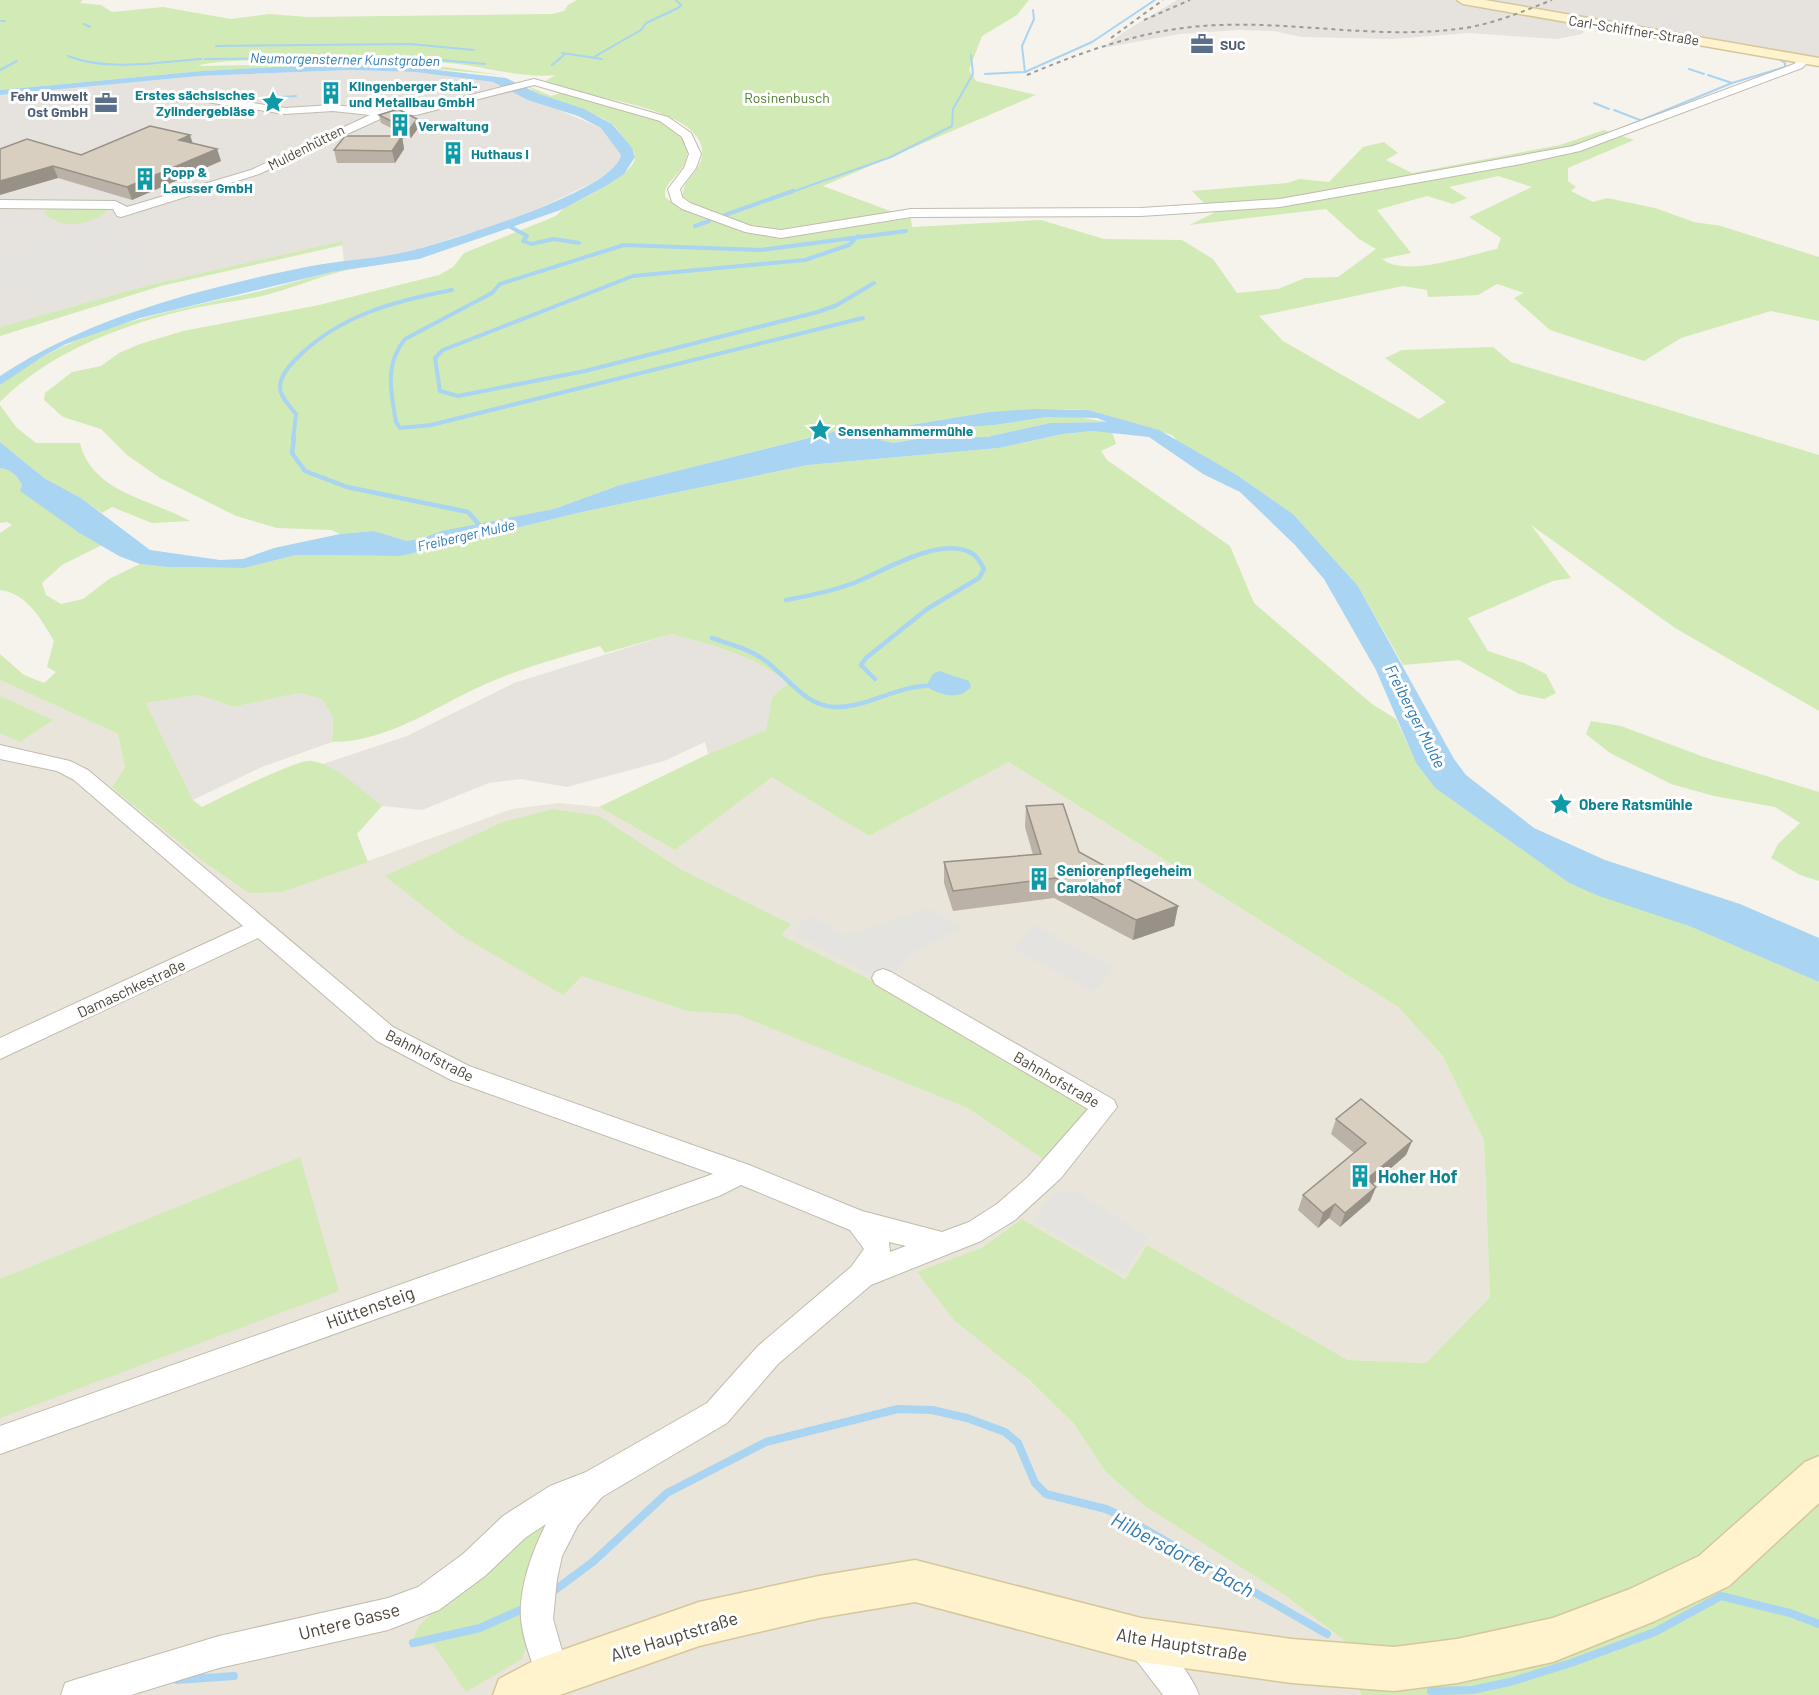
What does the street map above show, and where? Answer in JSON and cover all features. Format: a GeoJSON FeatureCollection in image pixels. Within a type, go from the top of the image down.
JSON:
{"type":"FeatureCollection","features":[{"type":"Feature","properties":{"kind":"main road","name":"Carl-Schiffner-Straße"},"geometry":{"type":"LineString","coordinates":[[1463,0],[1819,62]]}},
{"type":"Feature","properties":{"kind":"main road","name":"Alte Hauptstraße"},"geometry":{"type":"LineString","coordinates":[[515,1695],[553,1675],[699,1624],[819,1597],[915,1581],[1141,1640],[1292,1661],[1394,1669],[1457,1661],[1554,1640],[1640,1606],[1714,1571],[1819,1476]]}},
{"type":"Feature","properties":{"kind":"street","name":"Muldenhütten"},"geometry":{"type":"LineString","coordinates":[[0,204],[115,205],[122,208],[120,213],[255,172],[348,126],[388,112],[416,112],[534,82],[648,113],[672,123],[687,135],[695,154],[690,168],[674,189],[676,199],[686,206],[749,229],[781,234],[911,213],[1141,212],[1313,198],[1576,149],[1798,66],[1804,61]]}},
{"type":"Feature","properties":{"kind":"street"},"geometry":{"type":"LineString","coordinates":[[144,94],[157,98],[206,99],[285,111],[333,108],[388,112]]}},
{"type":"Feature","properties":{"kind":"street","name":"Bahnhofstraße"},"geometry":{"type":"LineString","coordinates":[[0,752],[63,766],[81,775],[385,1034],[450,1068],[740,1173],[859,1222],[942,1244]]}},
{"type":"Feature","properties":{"kind":"street","name":"Damaschkestraße"},"geometry":{"type":"LineString","coordinates":[[0,1049],[261,927]]}},
{"type":"Feature","properties":{"kind":"street","name":"Bahnhofstraße"},"geometry":{"type":"LineString","coordinates":[[861,1276],[987,1225],[1023,1199],[1055,1167],[1105,1107],[883,978]]}},
{"type":"Feature","properties":{"kind":"street","name":"Hüttensteig"},"geometry":{"type":"LineString","coordinates":[[0,1440],[710,1188],[740,1173]]}},
{"type":"Feature","properties":{"kind":"street","name":"Bahnhofstraße"},"geometry":{"type":"LineString","coordinates":[[553,1675],[537,1619],[541,1579],[555,1535],[567,1514],[591,1486],[717,1413],[768,1355],[861,1276],[875,1257],[878,1247],[859,1222]]}},
{"type":"Feature","properties":{"kind":"street","name":"Untere Gasse"},"geometry":{"type":"LineString","coordinates":[[77,1695],[219,1652],[388,1614],[428,1599],[474,1565],[514,1527],[561,1497],[591,1486]]}},
{"type":"Feature","properties":{"kind":"street"},"geometry":{"type":"LineString","coordinates":[[1141,1640],[1183,1695]]}},
{"type":"Feature","properties":{"kind":"shaded area"},"geometry":{"type":"Polygon","coordinates":[[[1177,0],[1819,0],[1819,59],[1594,20],[1582,34],[1557,39],[1469,33],[1393,39],[1302,37],[1273,31],[1238,30],[1180,34],[1102,48],[1177,0]]]}},
{"type":"Feature","properties":{"kind":"shaded area"},"geometry":{"type":"Polygon","coordinates":[[[1535,16],[1584,27],[1568,34],[1509,22],[1535,16]]]}},
{"type":"Feature","properties":{"kind":"shaded area"},"geometry":{"type":"Polygon","coordinates":[[[349,70],[415,72],[493,82],[601,128],[621,155],[620,162],[614,169],[590,184],[542,207],[497,225],[407,252],[344,263],[342,241],[149,285],[0,327],[0,95],[199,76],[349,70]]]}},
{"type":"Feature","properties":{"kind":"shaded area"},"geometry":{"type":"Polygon","coordinates":[[[108,220],[119,228],[99,245],[48,275],[25,267],[21,268],[18,270],[19,274],[33,276],[12,290],[0,289],[3,284],[0,283],[0,267],[108,220]]]}},
{"type":"Feature","properties":{"kind":"shaded area"},"geometry":{"type":"Polygon","coordinates":[[[127,243],[138,254],[144,272],[83,298],[22,293],[49,277],[127,243]]]}},
{"type":"Feature","properties":{"kind":"shaded area"},"geometry":{"type":"Polygon","coordinates":[[[671,634],[715,646],[754,661],[789,682],[772,697],[766,730],[708,754],[705,742],[664,761],[567,787],[521,779],[489,783],[422,810],[382,806],[323,764],[407,736],[514,683],[671,634]]]}},
{"type":"Feature","properties":{"kind":"shaded area"},"geometry":{"type":"Polygon","coordinates":[[[0,680],[118,734],[125,767],[112,789],[282,892],[512,809],[559,803],[599,807],[675,850],[772,776],[869,836],[1009,762],[1398,1007],[1442,1055],[1484,1140],[1490,1297],[1426,1363],[1348,1360],[1147,1245],[1125,1279],[1022,1219],[981,1248],[917,1273],[1074,1424],[1105,1471],[1283,1594],[1349,1644],[1361,1695],[0,1695],[0,680]]]}},
{"type":"Feature","properties":{"kind":"shaded area"},"geometry":{"type":"Polygon","coordinates":[[[298,693],[322,699],[333,718],[332,742],[262,767],[193,800],[146,703],[198,695],[234,707],[298,693]]]}},
{"type":"Feature","properties":{"kind":"shaded area"},"geometry":{"type":"Polygon","coordinates":[[[927,908],[960,928],[911,953],[897,971],[878,979],[793,932],[809,915],[846,936],[927,908]]]}},
{"type":"Feature","properties":{"kind":"shaded area"},"geometry":{"type":"Polygon","coordinates":[[[1035,925],[1115,967],[1094,992],[1013,949],[1035,925]]]}},
{"type":"Feature","properties":{"kind":"shaded area"},"geometry":{"type":"Polygon","coordinates":[[[1076,1191],[1148,1238],[1123,1274],[1033,1221],[1054,1192],[1076,1191]]]}},
{"type":"Feature","properties":{"kind":"green space","name":"Rosinenbusch"},"geometry":{"type":"Polygon","coordinates":[[[0,0],[83,0],[80,3],[101,5],[112,12],[163,7],[231,19],[269,14],[308,17],[552,14],[564,11],[568,5],[577,0],[1029,0],[1017,15],[982,36],[969,70],[976,81],[1036,95],[823,186],[893,212],[774,230],[746,224],[693,204],[680,194],[683,194],[686,183],[700,163],[702,156],[697,136],[686,126],[652,110],[578,92],[545,81],[556,75],[530,75],[429,62],[275,60],[212,63],[199,66],[366,63],[445,67],[502,75],[412,67],[333,64],[202,71],[0,90],[0,0]]]}},
{"type":"Feature","properties":{"kind":"green space"},"geometry":{"type":"Polygon","coordinates":[[[528,86],[551,96],[561,93],[615,105],[657,120],[673,130],[684,141],[687,155],[681,170],[665,190],[665,197],[680,208],[735,229],[771,237],[790,237],[911,218],[912,227],[1041,220],[1104,239],[1182,240],[1213,259],[1237,293],[1278,289],[1305,278],[1338,277],[1376,249],[1359,239],[1326,209],[1189,225],[1214,213],[1192,191],[1287,183],[1300,179],[1329,182],[1363,147],[1384,142],[1398,153],[1386,160],[1412,173],[1560,145],[1604,130],[1634,140],[1568,168],[1568,181],[1576,187],[1571,191],[1593,202],[1607,198],[1655,208],[1694,222],[1721,226],[1819,257],[1819,321],[1771,311],[1681,338],[1644,361],[1550,330],[1514,298],[1524,293],[1497,284],[1478,295],[1428,297],[1427,290],[1403,286],[1259,316],[1283,341],[1419,419],[1446,402],[1385,358],[1402,350],[1493,347],[1511,362],[1819,455],[1819,711],[1675,628],[1531,525],[1571,578],[1553,581],[1468,618],[1488,651],[1524,663],[1546,674],[1556,693],[1544,699],[1519,694],[1459,660],[1403,665],[1358,586],[1293,514],[1237,475],[1178,442],[1172,435],[1088,410],[989,412],[892,428],[853,427],[620,485],[554,509],[407,541],[374,531],[340,534],[331,530],[277,528],[236,516],[160,478],[127,455],[101,429],[63,417],[44,400],[45,393],[72,372],[101,366],[119,353],[140,344],[183,331],[319,305],[439,275],[453,267],[464,253],[556,216],[563,209],[616,179],[633,164],[634,153],[612,124],[591,113],[534,92],[528,86]],[[1498,176],[1449,187],[1467,198],[1453,204],[1427,196],[1377,210],[1411,253],[1382,259],[1393,264],[1421,266],[1497,249],[1501,238],[1469,217],[1532,187],[1498,176]]]}},
{"type":"Feature","properties":{"kind":"green space"},"geometry":{"type":"Polygon","coordinates":[[[52,206],[110,208],[95,219],[68,224],[51,218],[44,212],[52,206]]]}},
{"type":"Feature","properties":{"kind":"green space"},"geometry":{"type":"Polygon","coordinates":[[[342,241],[343,245],[161,286],[0,336],[0,327],[149,285],[342,241]]]}},
{"type":"Feature","properties":{"kind":"green space"},"geometry":{"type":"Polygon","coordinates":[[[354,268],[262,296],[169,314],[117,331],[66,354],[42,368],[0,402],[0,385],[28,365],[90,335],[156,315],[354,268]]]}},
{"type":"Feature","properties":{"kind":"green space"},"geometry":{"type":"Polygon","coordinates":[[[0,405],[16,427],[36,443],[80,443],[87,460],[110,484],[190,521],[152,523],[112,507],[102,513],[81,498],[44,478],[0,442],[0,405]]]}},
{"type":"Feature","properties":{"kind":"green space"},"geometry":{"type":"Polygon","coordinates":[[[1047,417],[1077,417],[1108,422],[1050,423],[987,437],[923,438],[893,443],[880,440],[916,431],[995,425],[1047,417]]]}},
{"type":"Feature","properties":{"kind":"green space"},"geometry":{"type":"Polygon","coordinates":[[[1112,432],[1116,444],[1101,451],[1107,460],[1230,546],[1254,603],[1372,704],[1396,719],[1416,763],[1435,788],[1569,883],[1689,926],[1819,982],[1819,1695],[1361,1695],[1349,1644],[1283,1594],[1145,1506],[1105,1471],[1074,1424],[1029,1380],[954,1320],[917,1272],[981,1248],[1022,1219],[1125,1279],[1147,1245],[1348,1360],[1426,1363],[1490,1297],[1484,1140],[1442,1055],[1398,1007],[1009,762],[869,836],[772,777],[675,850],[599,807],[708,754],[766,730],[772,697],[789,682],[754,661],[715,646],[671,634],[605,653],[600,646],[508,675],[396,728],[354,740],[332,742],[333,718],[322,699],[298,693],[234,707],[198,695],[146,703],[193,800],[202,807],[276,772],[312,761],[340,773],[382,806],[357,834],[368,862],[282,892],[249,893],[200,859],[112,788],[125,767],[118,734],[0,680],[0,654],[24,675],[44,683],[56,672],[47,667],[54,641],[38,616],[18,596],[0,590],[0,533],[12,525],[7,522],[0,523],[0,468],[16,476],[22,485],[21,491],[102,545],[62,565],[42,583],[46,595],[61,604],[83,599],[109,579],[140,564],[167,567],[244,568],[296,555],[401,556],[582,512],[808,465],[999,448],[1063,434],[1112,432]]]}},
{"type":"Feature","properties":{"kind":"green space"},"geometry":{"type":"Polygon","coordinates":[[[0,696],[53,720],[20,742],[0,733],[0,696]]]}},
{"type":"Feature","properties":{"kind":"green space"},"geometry":{"type":"Polygon","coordinates":[[[1591,721],[1621,726],[1704,757],[1819,792],[1819,881],[1800,875],[1771,858],[1778,844],[1800,823],[1775,807],[1714,796],[1671,784],[1610,753],[1586,734],[1591,721]]]}},
{"type":"Feature","properties":{"kind":"green space"},"geometry":{"type":"Polygon","coordinates":[[[553,809],[599,816],[680,869],[791,924],[781,935],[889,989],[1097,1111],[1051,1164],[968,1108],[736,1014],[688,1011],[582,976],[563,995],[460,935],[385,876],[503,822],[553,809]]]}},
{"type":"Feature","properties":{"kind":"green space"},"geometry":{"type":"Polygon","coordinates":[[[300,1157],[339,1291],[0,1418],[0,1279],[300,1157]]]}},
{"type":"Feature","properties":{"kind":"green space"},"geometry":{"type":"Polygon","coordinates":[[[551,1517],[529,1637],[522,1659],[466,1692],[433,1644],[410,1648],[418,1627],[457,1588],[551,1517]]]}},
{"type":"Feature","properties":{"kind":"water"},"geometry":{"type":"Polygon","coordinates":[[[333,64],[412,67],[506,78],[539,94],[584,109],[612,124],[632,148],[635,157],[624,174],[563,209],[419,259],[332,272],[140,318],[66,344],[0,385],[0,376],[38,353],[119,317],[178,298],[255,278],[311,266],[398,254],[457,237],[562,199],[591,184],[612,169],[621,155],[601,128],[578,116],[528,100],[493,82],[415,72],[349,70],[199,76],[0,95],[0,90],[202,71],[333,64]]]}},
{"type":"Feature","properties":{"kind":"water","name":"Freiberger Mulde"},"geometry":{"type":"Polygon","coordinates":[[[1035,409],[1088,410],[1159,430],[1237,475],[1293,514],[1358,586],[1454,759],[1466,775],[1534,828],[1605,860],[1740,904],[1819,938],[1819,982],[1689,926],[1599,896],[1569,883],[1435,788],[1416,763],[1376,670],[1324,579],[1295,545],[1240,492],[1203,474],[1149,437],[1093,431],[1063,434],[999,448],[808,465],[582,512],[401,556],[296,555],[244,568],[167,567],[140,564],[119,556],[78,532],[20,491],[22,485],[15,475],[0,468],[0,442],[44,478],[81,498],[150,550],[220,560],[243,559],[274,548],[340,534],[374,531],[407,541],[423,538],[442,531],[554,509],[620,485],[853,427],[892,428],[989,412],[1035,409]],[[1047,417],[995,425],[916,431],[880,440],[893,443],[923,438],[987,437],[1050,423],[1107,422],[1097,418],[1047,417]]]}},
{"type":"Feature","properties":{"kind":"water"},"geometry":{"type":"Polygon","coordinates":[[[939,671],[969,681],[971,687],[961,694],[949,695],[926,686],[933,674],[939,671]]]}},
{"type":"Feature","properties":{"kind":"building"},"geometry":{"type":"Polygon","coordinates":[[[398,109],[417,119],[409,130],[379,115],[398,109]]]}},
{"type":"Feature","properties":{"kind":"building"},"geometry":{"type":"Polygon","coordinates":[[[150,126],[190,135],[179,140],[217,149],[127,187],[53,166],[0,181],[0,149],[27,139],[81,155],[150,126]]]}},
{"type":"Feature","properties":{"kind":"building"},"geometry":{"type":"Polygon","coordinates":[[[345,136],[402,136],[392,151],[334,150],[345,136]]]}},
{"type":"Feature","properties":{"kind":"building"},"geometry":{"type":"Polygon","coordinates":[[[1063,804],[1079,852],[1178,906],[1136,920],[1056,878],[953,891],[944,862],[1041,854],[1026,806],[1063,804]]]}},
{"type":"Feature","properties":{"kind":"building","name":"Hoher Hof"},"geometry":{"type":"Polygon","coordinates":[[[1361,1099],[1412,1141],[1367,1179],[1376,1187],[1345,1213],[1335,1204],[1323,1213],[1303,1195],[1366,1143],[1336,1119],[1361,1099]]]}},
{"type":"Feature","properties":{"kind":"waterway"},"geometry":{"type":"LineString","coordinates":[[594,57],[641,30],[646,23],[678,8],[681,5],[676,0]]}},
{"type":"Feature","properties":{"kind":"waterway"},"geometry":{"type":"LineString","coordinates":[[1025,72],[1092,42],[1155,0]]}},
{"type":"Feature","properties":{"kind":"waterway"},"geometry":{"type":"LineString","coordinates":[[1025,72],[1022,46],[1034,19],[1033,10]]}},
{"type":"Feature","properties":{"kind":"waterway"},"geometry":{"type":"LineString","coordinates":[[0,21],[5,21]]}},
{"type":"Feature","properties":{"kind":"waterway"},"geometry":{"type":"LineString","coordinates":[[84,24],[90,27]]}},
{"type":"Feature","properties":{"kind":"waterway"},"geometry":{"type":"LineString","coordinates":[[216,46],[410,44],[474,50]]}},
{"type":"Feature","properties":{"kind":"waterway"},"geometry":{"type":"LineString","coordinates":[[562,53],[602,59]]}},
{"type":"Feature","properties":{"kind":"waterway"},"geometry":{"type":"LineString","coordinates":[[552,65],[565,54]]}},
{"type":"Feature","properties":{"kind":"waterway"},"geometry":{"type":"LineString","coordinates":[[789,193],[891,157],[952,126],[953,109],[973,74],[971,55]]}},
{"type":"Feature","properties":{"kind":"waterway","name":"Neumorgensterner Kunstgraben"},"geometry":{"type":"LineString","coordinates":[[68,56],[83,61],[117,65],[201,59]]}},
{"type":"Feature","properties":{"kind":"waterway","name":"Neumorgensterner Kunstgraben"},"geometry":{"type":"LineString","coordinates":[[205,59],[406,57],[485,64]]}},
{"type":"Feature","properties":{"kind":"waterway"},"geometry":{"type":"LineString","coordinates":[[1732,83],[1785,67],[1785,63],[1779,59]]}},
{"type":"Feature","properties":{"kind":"waterway","name":"Neumorgensterner Kunstgraben"},"geometry":{"type":"LineString","coordinates":[[0,70],[17,61]]}},
{"type":"Feature","properties":{"kind":"waterway"},"geometry":{"type":"LineString","coordinates":[[1689,69],[1704,74]]}},
{"type":"Feature","properties":{"kind":"waterway"},"geometry":{"type":"LineString","coordinates":[[985,74],[1025,72]]}},
{"type":"Feature","properties":{"kind":"waterway"},"geometry":{"type":"LineString","coordinates":[[1708,75],[1732,83]]}},
{"type":"Feature","properties":{"kind":"waterway"},"geometry":{"type":"LineString","coordinates":[[1605,135],[1732,83]]}},
{"type":"Feature","properties":{"kind":"waterway"},"geometry":{"type":"LineString","coordinates":[[282,97],[296,96]]}},
{"type":"Feature","properties":{"kind":"waterway"},"geometry":{"type":"LineString","coordinates":[[1594,103],[1609,109]]}},
{"type":"Feature","properties":{"kind":"waterway"},"geometry":{"type":"LineString","coordinates":[[1614,110],[1640,120]]}},
{"type":"Feature","properties":{"kind":"waterway"},"geometry":{"type":"LineString","coordinates":[[1562,149],[1582,143]]}},
{"type":"Feature","properties":{"kind":"waterway"},"geometry":{"type":"LineString","coordinates":[[725,215],[793,191]]}},
{"type":"Feature","properties":{"kind":"waterway"},"geometry":{"type":"LineString","coordinates":[[695,226],[709,221]]}},
{"type":"Feature","properties":{"kind":"waterway"},"geometry":{"type":"LineString","coordinates":[[507,225],[527,236],[523,241],[531,244],[554,239],[579,243]]}},
{"type":"Feature","properties":{"kind":"waterway"},"geometry":{"type":"LineString","coordinates":[[857,237],[906,231]]}},
{"type":"Feature","properties":{"kind":"waterway"},"geometry":{"type":"LineString","coordinates":[[857,237],[849,245],[805,260],[633,276],[443,350],[435,358],[440,391],[458,396],[585,371],[818,312],[837,305],[874,283]]}},
{"type":"Feature","properties":{"kind":"waterway"},"geometry":{"type":"LineString","coordinates":[[857,237],[761,250],[624,245],[500,284],[492,293],[405,339],[398,349],[392,369],[391,389],[396,422],[400,428],[431,425],[863,318]]}},
{"type":"Feature","properties":{"kind":"waterway"},"geometry":{"type":"LineString","coordinates":[[293,440],[296,414],[283,398],[280,383],[289,366],[299,356],[315,342],[351,320],[410,299],[452,290]]}},
{"type":"Feature","properties":{"kind":"waterway","name":"Freiberger Mulde"},"geometry":{"type":"LineString","coordinates":[[294,438],[292,453],[305,471],[347,487],[468,512],[482,528]]}},
{"type":"Feature","properties":{"kind":"waterway"},"geometry":{"type":"LineString","coordinates":[[786,600],[846,586],[930,551],[946,548],[960,549],[975,555],[984,569],[979,578],[927,609],[866,658],[861,665],[875,679]]}},
{"type":"Feature","properties":{"kind":"waterway"},"geometry":{"type":"LineString","coordinates":[[712,638],[757,655],[805,696],[824,705],[836,707],[859,704],[903,690],[926,686]]}},
{"type":"Feature","properties":{"kind":"waterway","name":"Hilbersdorfer Bach"},"geometry":{"type":"LineString","coordinates":[[551,1593],[594,1561],[667,1493],[766,1442],[898,1409],[932,1410],[967,1418],[1005,1432],[1018,1443],[1035,1483],[1046,1494],[1106,1509],[1122,1516],[1327,1634]]}},
{"type":"Feature","properties":{"kind":"waterway","name":"Hilbersdorfer Bach"},"geometry":{"type":"LineString","coordinates":[[1431,1691],[1472,1690],[1510,1682],[1571,1663],[1655,1632],[1721,1596],[1790,1613],[1819,1624]]}},
{"type":"Feature","properties":{"kind":"waterway","name":"Hilbersdorfer Bach"},"geometry":{"type":"LineString","coordinates":[[413,1643],[480,1628],[525,1608]]}},
{"type":"Feature","properties":{"kind":"waterway","name":"Hilbersdorfer Bach"},"geometry":{"type":"LineString","coordinates":[[177,1680],[234,1676]]}},
{"type":"Feature","properties":{"kind":"railway"},"geometry":{"type":"LineString","coordinates":[[1111,38],[1163,0]]}},
{"type":"Feature","properties":{"kind":"railway"},"geometry":{"type":"LineString","coordinates":[[1144,20],[1190,0]]}},
{"type":"Feature","properties":{"kind":"railway"},"geometry":{"type":"LineString","coordinates":[[1027,75],[1097,48],[1170,30],[1220,25],[1251,25],[1374,32],[1435,31],[1488,23],[1552,0]]}},
{"type":"Feature","properties":{"kind":"place","name":"SUC"},"geometry":{"type":"Point","coordinates":[1202,44]}},
{"type":"Feature","properties":{"kind":"place","name":"Klingenberger Stahl- und Metallbau GmbH"},"geometry":{"type":"Point","coordinates":[331,93]}},
{"type":"Feature","properties":{"kind":"place","name":"Erstes sächsisches Zylindergebläse"},"geometry":{"type":"Point","coordinates":[273,102]}},
{"type":"Feature","properties":{"kind":"place","name":"Fehr Umwelt Ost GmbH"},"geometry":{"type":"Point","coordinates":[106,103]}},
{"type":"Feature","properties":{"kind":"place","name":"Verwaltung"},"geometry":{"type":"Point","coordinates":[400,125]}},
{"type":"Feature","properties":{"kind":"place","name":"Huthaus I"},"geometry":{"type":"Point","coordinates":[453,153]}},
{"type":"Feature","properties":{"kind":"place","name":"Popp & Lausser GmbH"},"geometry":{"type":"Point","coordinates":[145,179]}},
{"type":"Feature","properties":{"kind":"place","name":"Sensenhammermühle"},"geometry":{"type":"Point","coordinates":[820,430]}},
{"type":"Feature","properties":{"kind":"place","name":"Obere Ratsmühle"},"geometry":{"type":"Point","coordinates":[1561,804]}},
{"type":"Feature","properties":{"kind":"place","name":"Seniorenpflegeheim Carolahof"},"geometry":{"type":"Point","coordinates":[1039,879]}},
{"type":"Feature","properties":{"kind":"place","name":"Hoher Hof"},"geometry":{"type":"Point","coordinates":[1360,1176]}}]}
